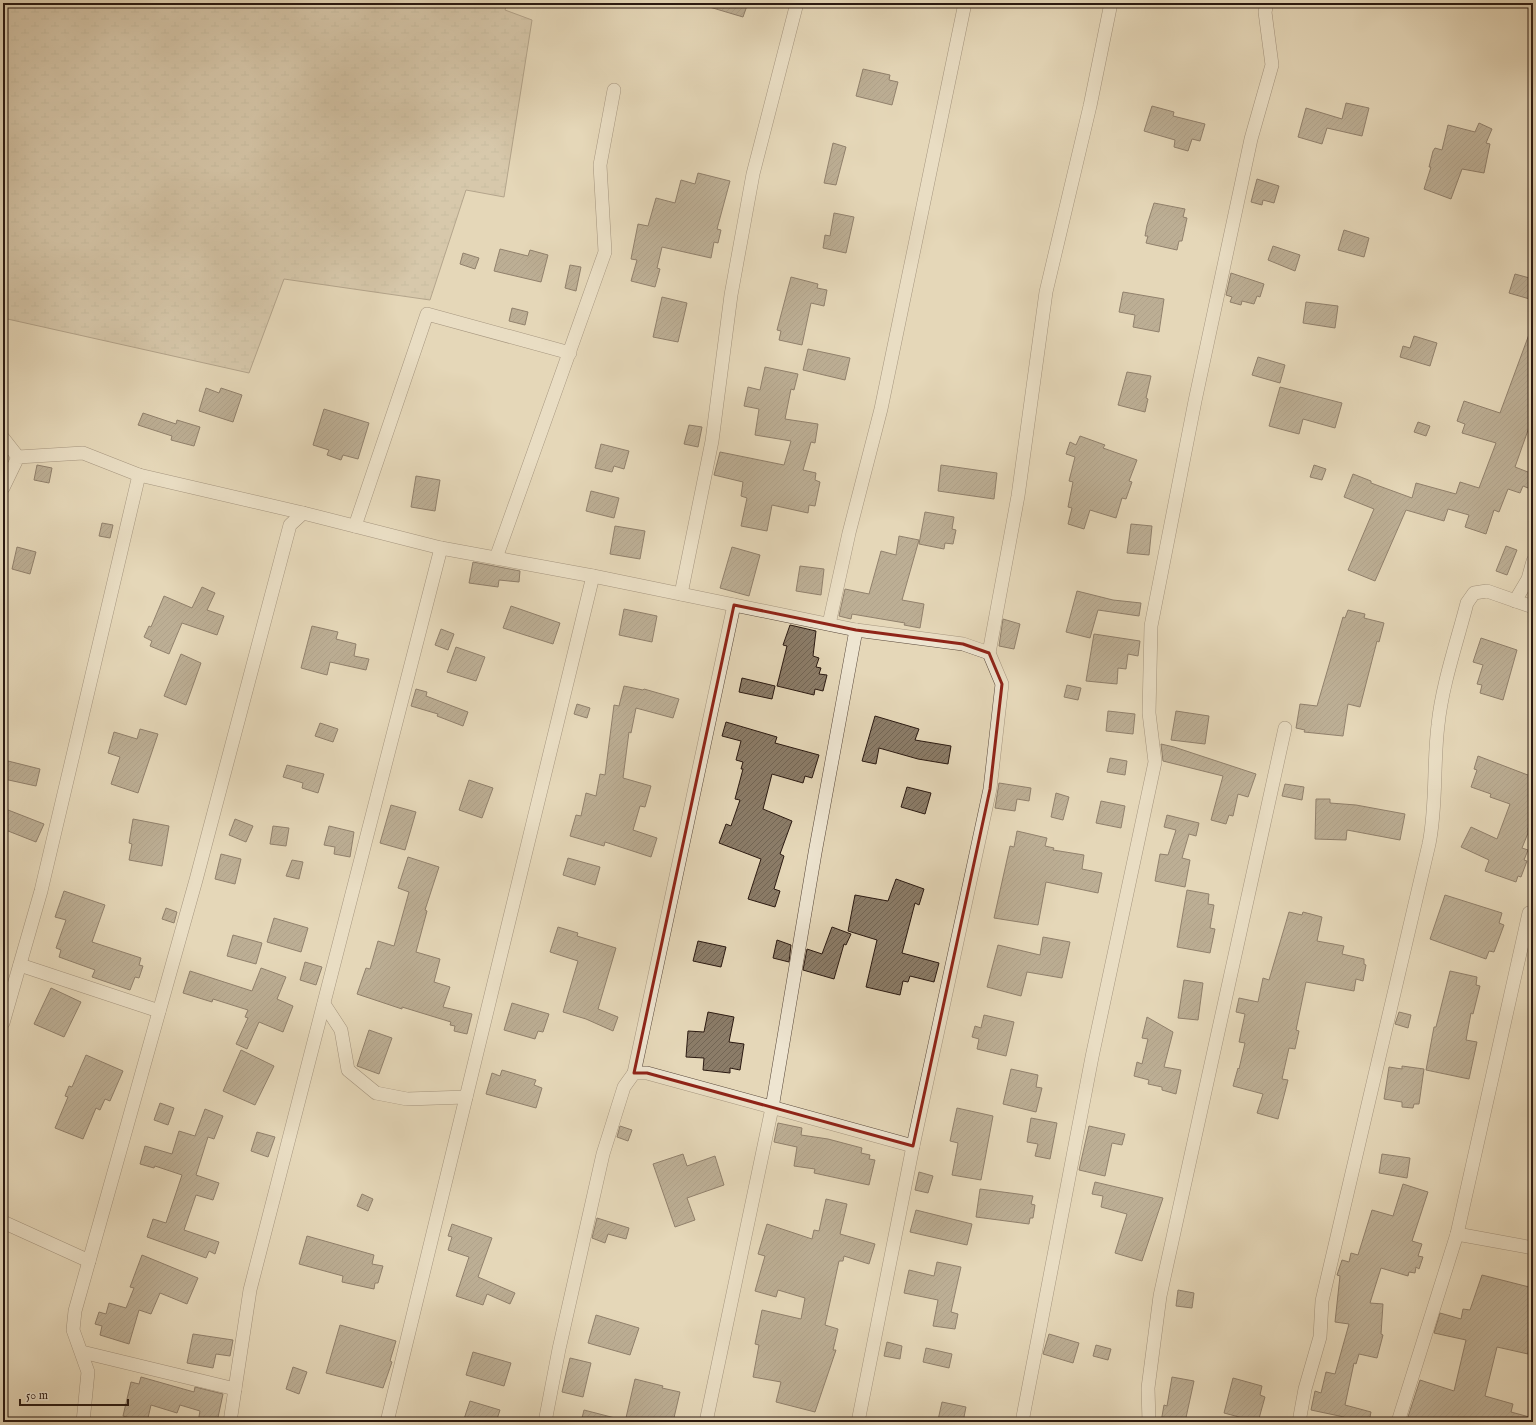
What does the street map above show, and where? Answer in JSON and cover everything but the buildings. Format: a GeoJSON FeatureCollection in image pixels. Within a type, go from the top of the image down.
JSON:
{"type":"FeatureCollection","features":[{"type":"Feature","properties":{"kind":"street"},"geometry":{"type":"LineString","coordinates":[[681,594],[712,441],[731,295],[754,174],[796,3]]}},
{"type":"Feature","properties":{"kind":"street"},"geometry":{"type":"LineString","coordinates":[[829,624],[849,533],[881,409],[965,3]]}},
{"type":"Feature","properties":{"kind":"street"},"geometry":{"type":"LineString","coordinates":[[858,1422],[913,1146],[990,789],[1002,684],[988,653],[1018,496],[1046,292],[1112,3]]}},
{"type":"Feature","properties":{"kind":"street"},"geometry":{"type":"LineString","coordinates":[[1022,1422],[1092,1057],[1155,762],[1149,713],[1151,626],[1195,401],[1251,139],[1272,65],[1265,12],[1267,3]]}},
{"type":"Feature","properties":{"kind":"street"},"geometry":{"type":"LineString","coordinates":[[496,558],[605,252],[600,165],[614,90]]}},
{"type":"Feature","properties":{"kind":"street"},"geometry":{"type":"LineString","coordinates":[[355,526],[427,314],[570,353]]}},
{"type":"Feature","properties":{"kind":"street"},"geometry":{"type":"LineString","coordinates":[[3,438],[18,457]]}},
{"type":"Feature","properties":{"kind":"street"},"geometry":{"type":"LineString","coordinates":[[18,457],[83,452],[139,475],[304,513],[441,548],[593,576],[856,630],[963,644],[988,653]]}},
{"type":"Feature","properties":{"kind":"street"},"geometry":{"type":"LineString","coordinates":[[3,488],[18,457]]}},
{"type":"Feature","properties":{"kind":"street"},"geometry":{"type":"LineString","coordinates":[[3,1023],[41,891],[139,475]]}},
{"type":"Feature","properties":{"kind":"street"},"geometry":{"type":"LineString","coordinates":[[83,1422],[88,1372],[74,1330],[75,1311],[196,880],[290,525],[304,513]]}},
{"type":"Feature","properties":{"kind":"street"},"geometry":{"type":"LineString","coordinates":[[230,1422],[250,1290],[441,548]]}},
{"type":"Feature","properties":{"kind":"street"},"geometry":{"type":"LineString","coordinates":[[1515,600],[1528,579],[1533,561]]}},
{"type":"Feature","properties":{"kind":"street"},"geometry":{"type":"LineString","coordinates":[[387,1422],[593,576]]}},
{"type":"Feature","properties":{"kind":"street"},"geometry":{"type":"LineString","coordinates":[[1299,1422],[1305,1389],[1320,1336],[1322,1301],[1430,844],[1434,822],[1438,723],[1467,603],[1474,593],[1487,592],[1533,607]]}},
{"type":"Feature","properties":{"kind":"street"},"geometry":{"type":"LineString","coordinates":[[545,1422],[559,1349],[603,1154],[624,1087],[634,1073],[734,605]]}},
{"type":"Feature","properties":{"kind":"street"},"geometry":{"type":"LineString","coordinates":[[706,1422],[772,1108],[815,853],[856,630]]}},
{"type":"Feature","properties":{"kind":"street"},"geometry":{"type":"LineString","coordinates":[[1149,1422],[1148,1388],[1160,1296],[1285,728]]}},
{"type":"Feature","properties":{"kind":"street"},"geometry":{"type":"LineString","coordinates":[[1398,1422],[1457,1234],[1529,913]]}},
{"type":"Feature","properties":{"kind":"street"},"geometry":{"type":"LineString","coordinates":[[20,964],[159,1011]]}},
{"type":"Feature","properties":{"kind":"street"},"geometry":{"type":"LineString","coordinates":[[324,1004],[341,1030],[348,1070],[376,1093],[407,1099],[466,1097]]}},
{"type":"Feature","properties":{"kind":"street"},"geometry":{"type":"LineString","coordinates":[[634,1073],[647,1073],[913,1146]]}},
{"type":"Feature","properties":{"kind":"street"},"geometry":{"type":"LineString","coordinates":[[3,1222],[89,1261]]}},
{"type":"Feature","properties":{"kind":"street"},"geometry":{"type":"LineString","coordinates":[[1457,1234],[1533,1248]]}},
{"type":"Feature","properties":{"kind":"street"},"geometry":{"type":"LineString","coordinates":[[82,1352],[235,1389]]}},
{"type":"Feature","properties":{"kind":"highlighted area"},"geometry":{"type":"Polygon","coordinates":[[[734,605],[856,630],[963,644],[989,653],[1002,684],[990,789],[913,1146],[647,1073],[634,1073],[734,605]]]}},
{"type":"Feature","properties":{"kind":"green space"},"geometry":{"type":"Polygon","coordinates":[[[3,3],[507,3],[505,10],[532,20],[504,197],[466,190],[430,300],[284,279],[249,373],[3,318],[3,3]]]}}]}
